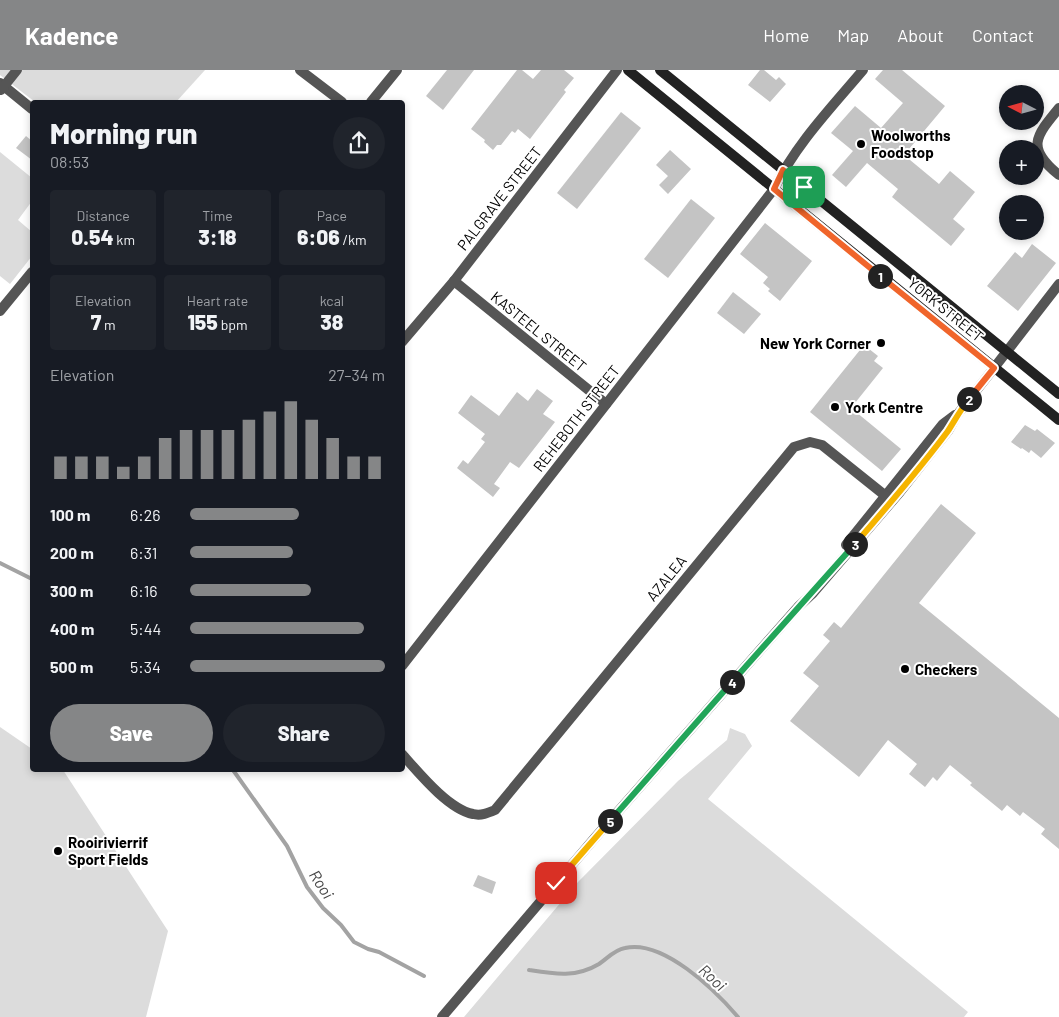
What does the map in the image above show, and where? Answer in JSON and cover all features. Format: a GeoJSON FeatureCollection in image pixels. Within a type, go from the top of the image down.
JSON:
{"type":"FeatureCollection","features":[{"type":"Feature","properties":{"kind":"main road","name":"YORK STREET"},"geometry":{"type":"LineString","coordinates":[[628,70],[1059,420]]}},
{"type":"Feature","properties":{"kind":"main road","name":"YORK STREET"},"geometry":{"type":"LineString","coordinates":[[660,70],[1059,394]]}},
{"type":"Feature","properties":{"kind":"street"},"geometry":{"type":"LineString","coordinates":[[16,70],[1,86],[30,108]]}},
{"type":"Feature","properties":{"kind":"street"},"geometry":{"type":"LineString","coordinates":[[300,70],[339,100]]}},
{"type":"Feature","properties":{"kind":"street"},"geometry":{"type":"LineString","coordinates":[[373,100],[397,70]]}},
{"type":"Feature","properties":{"kind":"street","name":"PALGRAVE STREET"},"geometry":{"type":"LineString","coordinates":[[405,338],[454,281],[617,70]]}},
{"type":"Feature","properties":{"kind":"street","name":"REHEBOTH STREET"},"geometry":{"type":"LineString","coordinates":[[405,662],[774,189],[795,151],[863,70]]}},
{"type":"Feature","properties":{"kind":"street"},"geometry":{"type":"LineString","coordinates":[[1059,108],[1037,139],[1040,155],[1047,165],[1059,175]]}},
{"type":"Feature","properties":{"kind":"street"},"geometry":{"type":"LineString","coordinates":[[0,311],[30,274]]}},
{"type":"Feature","properties":{"kind":"street","name":"KASTEEL STREET"},"geometry":{"type":"LineString","coordinates":[[454,281],[606,404]]}},
{"type":"Feature","properties":{"kind":"street"},"geometry":{"type":"LineString","coordinates":[[442,1017],[593,840],[798,607],[813,593],[889,498],[943,424],[957,415],[1059,284]]}},
{"type":"Feature","properties":{"kind":"street","name":"AZALEA"},"geometry":{"type":"LineString","coordinates":[[405,757],[422,777],[455,806],[472,814],[483,815],[495,810],[794,447],[810,442],[822,444],[889,498]]}},
{"type":"Feature","properties":{"kind":"shaded area"},"geometry":{"type":"Polygon","coordinates":[[[0,70],[205,70],[178,100],[32,100],[0,75],[0,70]]]}},
{"type":"Feature","properties":{"kind":"shaded area"},"geometry":{"type":"Polygon","coordinates":[[[0,152],[30,176],[30,204],[18,220],[30,230],[30,259],[10,284],[0,276],[0,152]]]}},
{"type":"Feature","properties":{"kind":"shaded area","name":"Rooirivierrif Sport Fields"},"geometry":{"type":"Polygon","coordinates":[[[0,727],[30,748],[30,772],[64,772],[168,931],[146,1017],[0,1017],[0,727]]]}},
{"type":"Feature","properties":{"kind":"shaded area"},"geometry":{"type":"Polygon","coordinates":[[[730,728],[745,734],[752,746],[708,799],[968,1012],[964,1017],[464,1017],[578,882],[678,781],[727,740],[730,728]]]}},
{"type":"Feature","properties":{"kind":"building"},"geometry":{"type":"Polygon","coordinates":[[[447,70],[474,70],[443,110],[426,96],[447,70]]]}},
{"type":"Feature","properties":{"kind":"building"},"geometry":{"type":"Polygon","coordinates":[[[517,70],[522,70],[533,79],[541,70],[564,70],[574,78],[564,90],[566,92],[530,139],[518,129],[515,133],[512,131],[501,145],[497,145],[493,150],[484,142],[485,140],[471,129],[517,70]]]}},
{"type":"Feature","properties":{"kind":"building"},"geometry":{"type":"Polygon","coordinates":[[[760,70],[764,70],[776,80],[779,77],[786,84],[770,102],[748,85],[760,70]]]}},
{"type":"Feature","properties":{"kind":"building"},"geometry":{"type":"Polygon","coordinates":[[[883,70],[902,70],[945,106],[904,155],[939,184],[950,171],[975,192],[953,219],[965,229],[951,246],[892,197],[898,189],[867,163],[846,187],[832,175],[853,151],[831,133],[855,106],[881,128],[903,103],[875,79],[883,70]]]}},
{"type":"Feature","properties":{"kind":"building"},"geometry":{"type":"Polygon","coordinates":[[[621,112],[641,128],[577,209],[557,193],[621,112]]]}},
{"type":"Feature","properties":{"kind":"building"},"geometry":{"type":"Polygon","coordinates":[[[26,136],[30,139],[30,158],[16,148],[26,136]]]}},
{"type":"Feature","properties":{"kind":"building"},"geometry":{"type":"Polygon","coordinates":[[[670,150],[691,169],[668,194],[659,185],[668,176],[656,165],[670,150]]]}},
{"type":"Feature","properties":{"kind":"building"},"geometry":{"type":"Polygon","coordinates":[[[691,199],[715,218],[668,278],[644,259],[691,199]]]}},
{"type":"Feature","properties":{"kind":"building"},"geometry":{"type":"Polygon","coordinates":[[[765,223],[812,261],[780,301],[768,291],[770,289],[763,283],[768,277],[740,254],[765,223]]]}},
{"type":"Feature","properties":{"kind":"building"},"geometry":{"type":"Polygon","coordinates":[[[1032,244],[1056,263],[1018,311],[987,286],[1015,252],[1022,258],[1032,244]]]}},
{"type":"Feature","properties":{"kind":"building"},"geometry":{"type":"Polygon","coordinates":[[[733,292],[761,314],[744,334],[717,313],[733,292]]]}},
{"type":"Feature","properties":{"kind":"building","name":"York Centre"},"geometry":{"type":"Polygon","coordinates":[[[864,345],[878,356],[874,361],[883,368],[855,403],[856,412],[901,449],[882,471],[810,412],[864,345]]]}},
{"type":"Feature","properties":{"kind":"building"},"geometry":{"type":"Polygon","coordinates":[[[537,389],[553,401],[543,414],[555,422],[519,468],[510,462],[494,484],[500,488],[493,497],[457,468],[463,460],[468,464],[485,442],[481,439],[485,434],[458,413],[471,395],[499,416],[517,392],[528,401],[537,389]]]}},
{"type":"Feature","properties":{"kind":"building"},"geometry":{"type":"Polygon","coordinates":[[[1025,425],[1035,431],[1037,429],[1055,443],[1041,458],[1031,450],[1029,453],[1011,442],[1025,425]]]}},
{"type":"Feature","properties":{"kind":"building"},"geometry":{"type":"Polygon","coordinates":[[[941,504],[976,533],[919,603],[1059,718],[1059,849],[1041,834],[1045,829],[1023,812],[1020,816],[1007,805],[1002,811],[970,785],[972,783],[950,765],[937,781],[933,777],[925,787],[909,774],[917,764],[888,740],[859,777],[790,721],[819,686],[803,673],[830,641],[823,635],[834,622],[841,628],[941,504]]]}},
{"type":"Feature","properties":{"kind":"building"},"geometry":{"type":"Polygon","coordinates":[[[478,875],[496,882],[492,894],[473,886],[478,875]]]}},
{"type":"Feature","properties":{"kind":"waterway","name":"Rooi"},"geometry":{"type":"LineString","coordinates":[[0,563],[30,578]]}},
{"type":"Feature","properties":{"kind":"waterway","name":"Rooi"},"geometry":{"type":"LineString","coordinates":[[234,772],[287,846],[307,887],[354,942],[379,952],[424,976]]}},
{"type":"Feature","properties":{"kind":"waterway","name":"Rooi"},"geometry":{"type":"LineString","coordinates":[[529,970],[556,974],[573,973],[599,964],[621,949],[640,947],[655,951],[687,969],[716,994],[738,1017]]}},
{"type":"Feature","properties":{"kind":"place","name":"Woolworths Foodstop"},"geometry":{"type":"Point","coordinates":[861,144]}},
{"type":"Feature","properties":{"kind":"place","name":"New York Corner"},"geometry":{"type":"Point","coordinates":[881,343]}},
{"type":"Feature","properties":{"kind":"place","name":"York Centre"},"geometry":{"type":"Point","coordinates":[835,407]}},
{"type":"Feature","properties":{"kind":"place","name":"Checkers"},"geometry":{"type":"Point","coordinates":[905,669]}},
{"type":"Feature","properties":{"kind":"place","name":"Rooirivierrif Sport Fields"},"geometry":{"type":"Point","coordinates":[58,851]}},
{"type":"Feature","properties":{"kind":"route"},"geometry":{"type":"LineString","coordinates":[[556,883],[900,492],[948,430],[958,412],[994,368],[774,189],[783,170],[804,187]]}}]}
